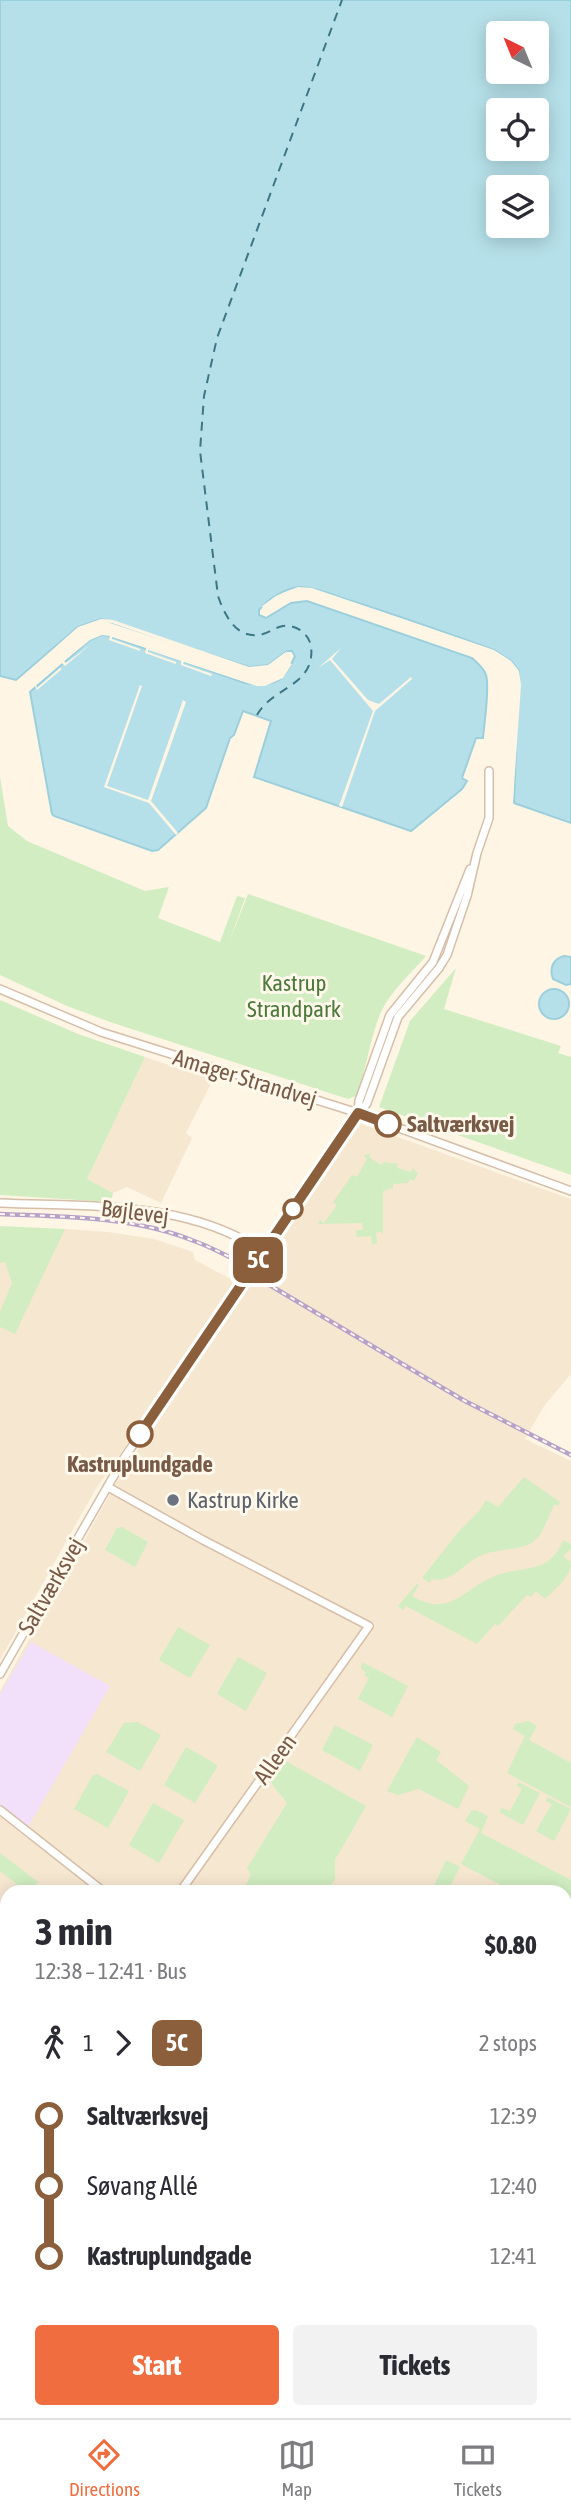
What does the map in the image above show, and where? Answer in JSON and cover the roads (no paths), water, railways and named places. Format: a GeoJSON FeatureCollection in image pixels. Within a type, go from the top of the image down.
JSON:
{"type":"FeatureCollection","features":[{"type":"Feature","properties":{"kind":"street"},"geometry":{"type":"LineString","coordinates":[[358,1113],[367,1103],[398,1017],[447,956],[489,818],[489,771]]}},
{"type":"Feature","properties":{"kind":"street","name":"Amager Strandvej"},"geometry":{"type":"LineString","coordinates":[[0,989],[101,1032],[358,1113],[571,1191]]}},
{"type":"Feature","properties":{"kind":"street","name":"Saltværksvej"},"geometry":{"type":"LineString","coordinates":[[0,1674],[124,1458],[358,1113]]}},
{"type":"Feature","properties":{"kind":"street","name":"Bøjlevej"},"geometry":{"type":"LineString","coordinates":[[0,1203],[113,1208],[169,1215],[221,1229],[263,1252]]}},
{"type":"Feature","properties":{"kind":"street","name":"Alleen"},"geometry":{"type":"LineString","coordinates":[[108,1486],[200,1539],[369,1626],[185,1885]]}},
{"type":"Feature","properties":{"kind":"street"},"geometry":{"type":"LineString","coordinates":[[0,1810],[95,1885]]}},
{"type":"Feature","properties":{"kind":"water"},"geometry":{"type":"Polygon","coordinates":[[[0,0],[571,0],[571,823],[514,803],[519,671],[511,661],[494,650],[319,590],[300,587],[283,592],[263,606],[259,615],[266,618],[291,603],[307,601],[472,658],[486,675],[483,738],[476,738],[462,778],[467,781],[462,789],[411,831],[254,777],[271,721],[243,711],[234,735],[230,738],[206,808],[158,850],[152,851],[52,814],[30,692],[90,640],[102,635],[109,636],[245,683],[255,684],[271,683],[282,677],[295,656],[292,651],[287,651],[268,665],[249,667],[101,619],[78,627],[16,680],[0,676],[0,0]]]}},
{"type":"Feature","properties":{"kind":"water"},"geometry":{"type":"Polygon","coordinates":[[[564,956],[571,957],[571,984],[566,985],[553,979],[551,971],[553,964],[564,956]]]}},
{"type":"Feature","properties":{"kind":"water"},"geometry":{"type":"Polygon","coordinates":[[[554,989],[560,990],[568,998],[568,1010],[560,1018],[554,1019],[548,1018],[540,1010],[539,1004],[540,998],[548,990],[554,989]]]}},
{"type":"Feature","properties":{"kind":"railway"},"geometry":{"type":"LineString","coordinates":[[0,1214],[123,1222],[200,1243],[244,1264]]}},
{"type":"Feature","properties":{"kind":"railway"},"geometry":{"type":"LineString","coordinates":[[256,1277],[463,1400],[571,1455]]}},
{"type":"Feature","properties":{"kind":"place","name":"Saltværksvej"},"geometry":{"type":"Point","coordinates":[388,1124]}},
{"type":"Feature","properties":{"kind":"place","name":"Kastruplundgade"},"geometry":{"type":"Point","coordinates":[140,1434]}},
{"type":"Feature","properties":{"kind":"place","name":"Kastrup Kirke"},"geometry":{"type":"Point","coordinates":[173,1500]}},
{"type":"Feature","properties":{"kind":"park label","name":"Kastrup Strandpark"},"geometry":{"type":"Point","coordinates":[294,996]}}]}
